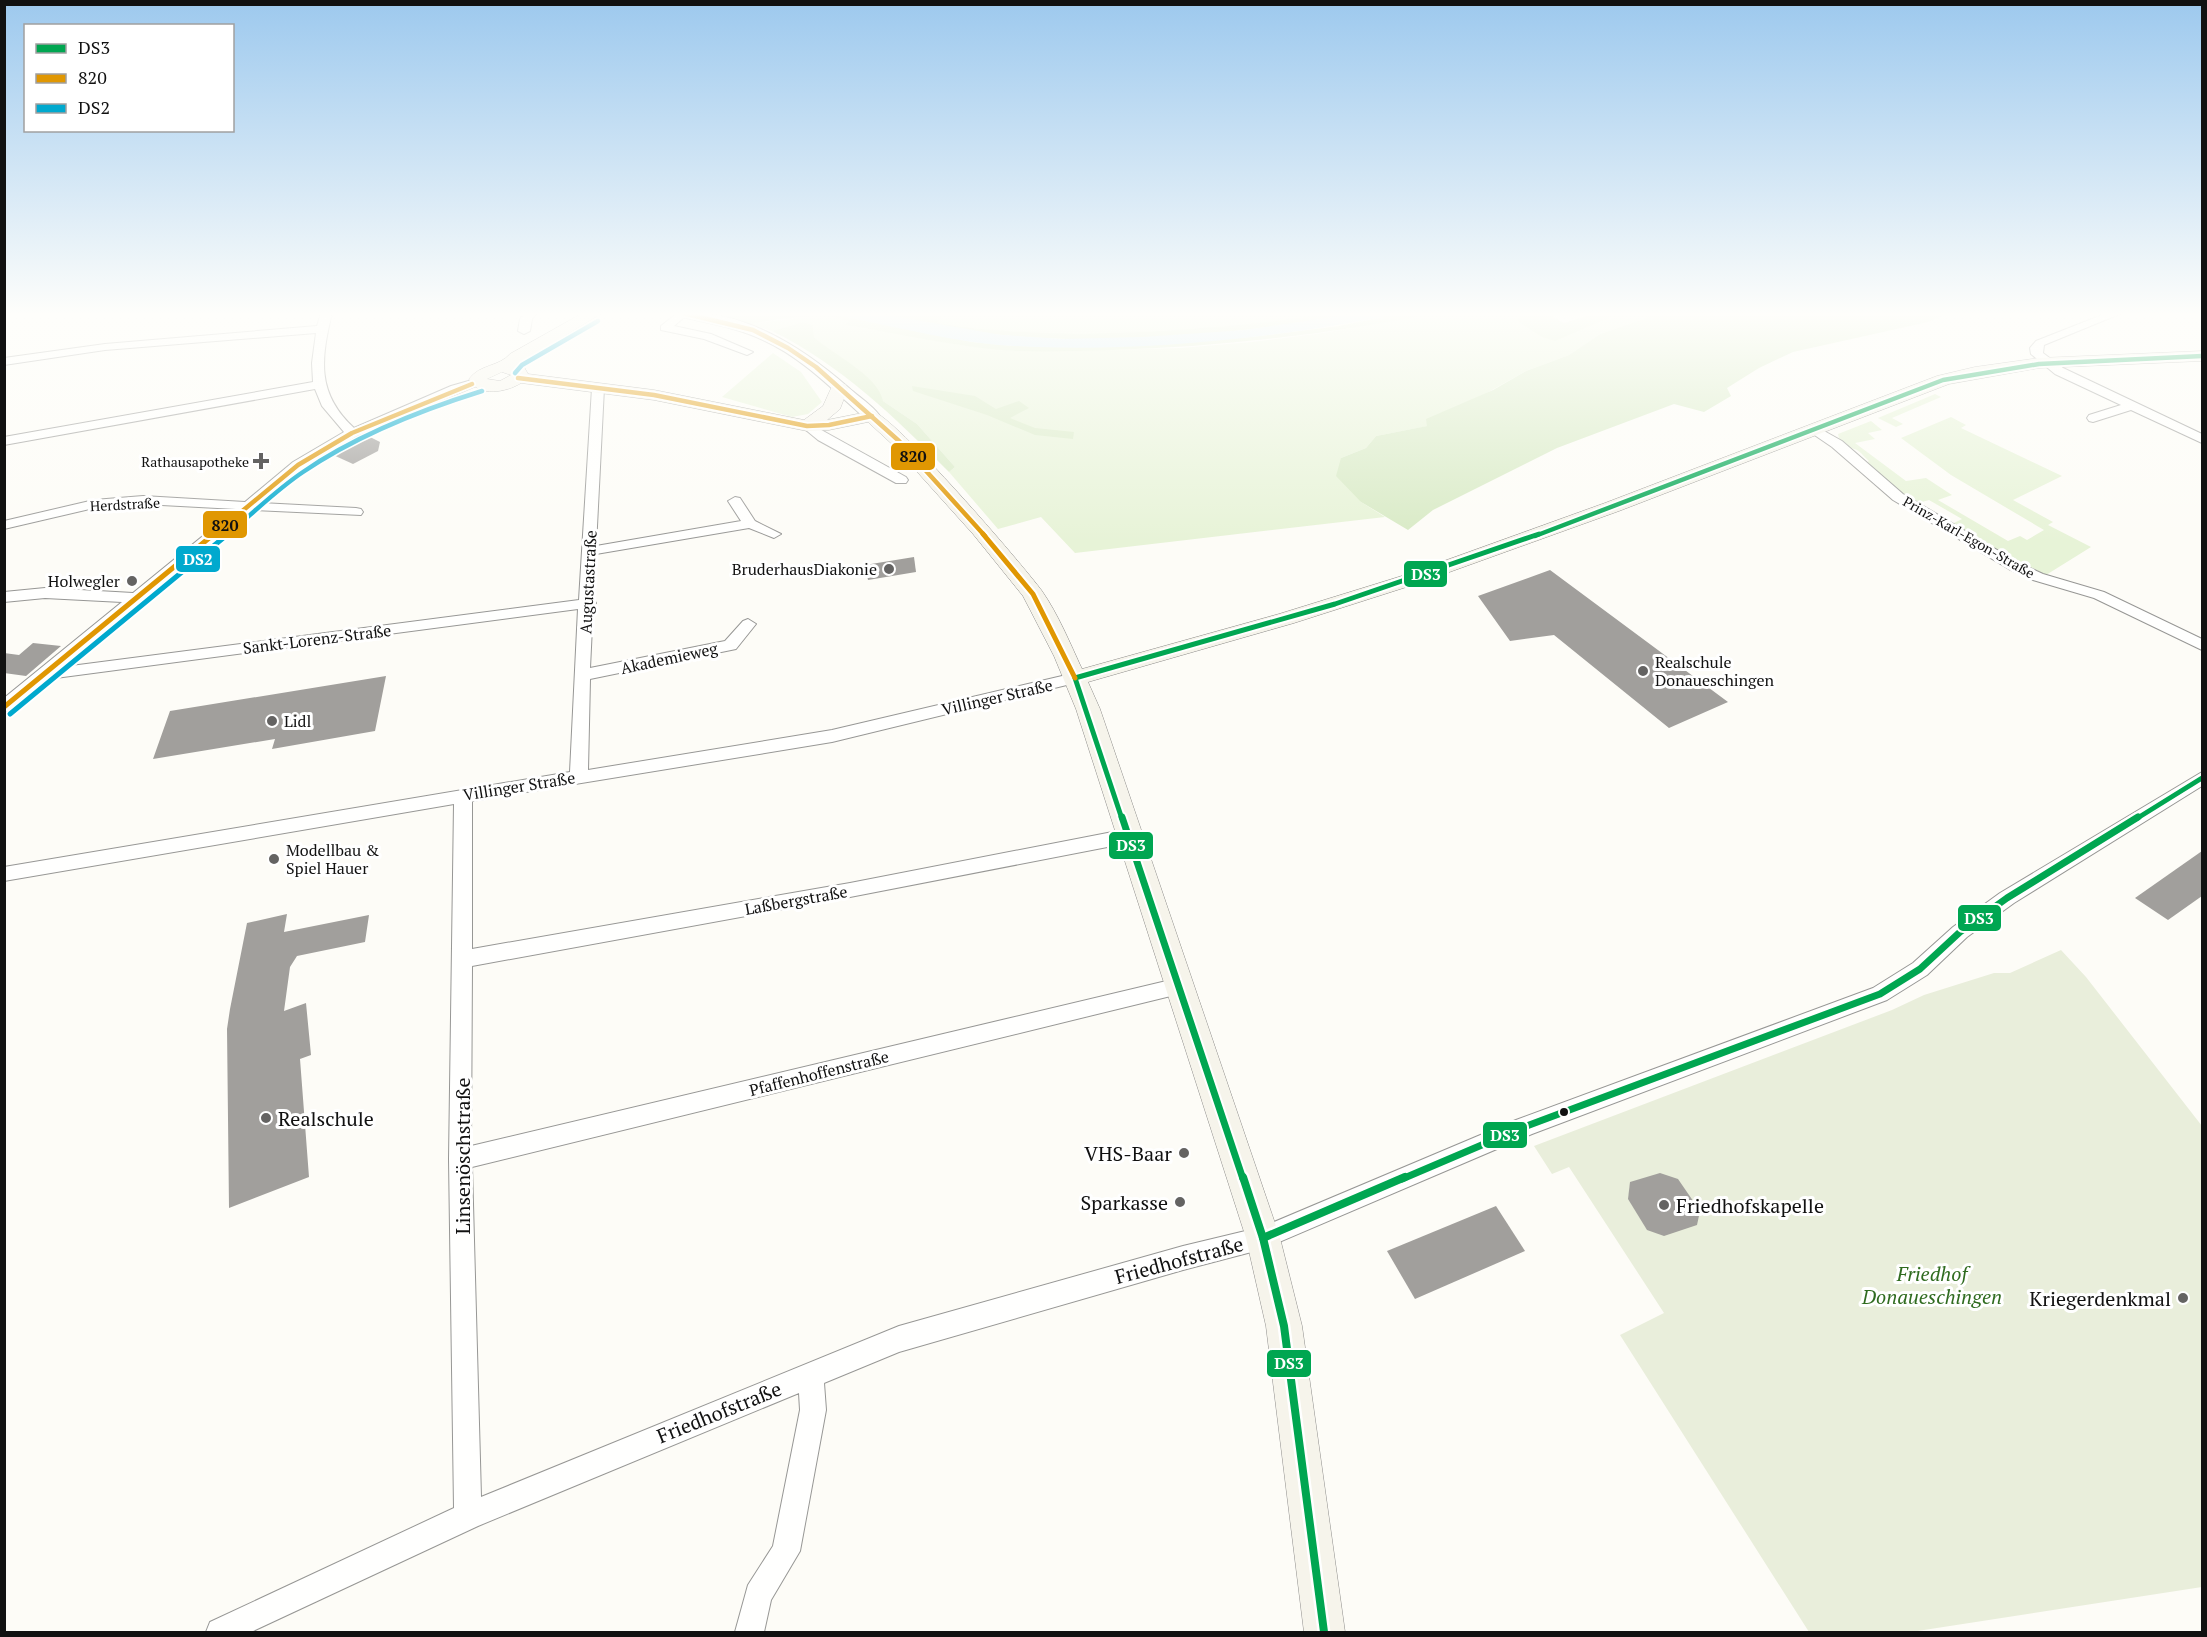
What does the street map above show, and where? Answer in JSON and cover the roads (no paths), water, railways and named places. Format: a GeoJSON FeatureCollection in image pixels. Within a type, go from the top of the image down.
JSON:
{"type":"FeatureCollection","features":[{"type":"Feature","properties":{"kind":"main road"},"geometry":{"type":"LineString","coordinates":[[609,389],[654,395],[807,426],[829,425],[872,416],[899,441],[980,530],[1033,594],[1075,678],[1263,1238],[1284,1326],[1324,1632]]}},
{"type":"Feature","properties":{"kind":"main road"},"geometry":{"type":"LineString","coordinates":[[807,426],[831,409],[838,389]]}},
{"type":"Feature","properties":{"kind":"main road","name":"Villinger Straße"},"geometry":{"type":"LineString","coordinates":[[1075,678],[1318,609],[1412,579],[1816,431],[1920,389]]}},
{"type":"Feature","properties":{"kind":"street"},"geometry":{"type":"LineString","coordinates":[[4,441],[293,389]]}},
{"type":"Feature","properties":{"kind":"street"},"geometry":{"type":"LineString","coordinates":[[320,389],[325,405],[339,423],[352,433]]}},
{"type":"Feature","properties":{"kind":"street"},"geometry":{"type":"LineString","coordinates":[[4,707],[298,465],[352,433],[454,389]]}},
{"type":"Feature","properties":{"kind":"street","name":"Augustastraße"},"geometry":{"type":"LineString","coordinates":[[579,777],[582,675],[588,603],[598,389]]}},
{"type":"Feature","properties":{"kind":"street"},"geometry":{"type":"LineString","coordinates":[[841,389],[872,416]]}},
{"type":"Feature","properties":{"kind":"street"},"geometry":{"type":"LineString","coordinates":[[2100,389],[2202,439]]}},
{"type":"Feature","properties":{"kind":"street"},"geometry":{"type":"LineString","coordinates":[[2093,418],[2132,405]]}},
{"type":"Feature","properties":{"kind":"street"},"geometry":{"type":"LineString","coordinates":[[807,426],[901,480]]}},
{"type":"Feature","properties":{"kind":"street","name":"Prinz-Karl-Egon-Straße"},"geometry":{"type":"LineString","coordinates":[[1816,431],[1837,444],[1915,508],[2014,566],[2038,577],[2099,595],[2202,645]]}},
{"type":"Feature","properties":{"kind":"street","name":"Herdstraße"},"geometry":{"type":"LineString","coordinates":[[4,525],[48,513],[104,503],[143,500],[356,512]]}},
{"type":"Feature","properties":{"kind":"street"},"geometry":{"type":"LineString","coordinates":[[735,501],[750,524]]}},
{"type":"Feature","properties":{"kind":"street"},"geometry":{"type":"LineString","coordinates":[[590,551],[750,524],[774,534]]}},
{"type":"Feature","properties":{"kind":"street"},"geometry":{"type":"LineString","coordinates":[[4,597],[45,593],[136,598]]}},
{"type":"Feature","properties":{"kind":"street","name":"Sankt-Lorenz-Straße"},"geometry":{"type":"LineString","coordinates":[[46,674],[588,603]]}},
{"type":"Feature","properties":{"kind":"street","name":"Akademieweg"},"geometry":{"type":"LineString","coordinates":[[582,675],[730,645],[748,624]]}},
{"type":"Feature","properties":{"kind":"street","name":"Villinger Straße"},"geometry":{"type":"LineString","coordinates":[[4,874],[832,736],[1075,678]]}},
{"type":"Feature","properties":{"kind":"street","name":"Friedhofstraße"},"geometry":{"type":"LineString","coordinates":[[220,1632],[468,1516],[899,1339],[1183,1258],[1263,1238],[1524,1127],[1880,994],[1920,969],[1960,932],[2007,898],[2202,778]]}},
{"type":"Feature","properties":{"kind":"street","name":"Linsenöschstraße"},"geometry":{"type":"LineString","coordinates":[[463,796],[464,959],[460,1159],[468,1516]]}},
{"type":"Feature","properties":{"kind":"street","name":"Laßbergstraße"},"geometry":{"type":"LineString","coordinates":[[464,959],[850,890],[1128,836]]}},
{"type":"Feature","properties":{"kind":"street","name":"Pfaffenhoffenstraße"},"geometry":{"type":"LineString","coordinates":[[460,1159],[1179,987]]}},
{"type":"Feature","properties":{"kind":"street"},"geometry":{"type":"LineString","coordinates":[[750,1632],[758,1595],[786,1551],[813,1410],[810,1375]]}},
{"type":"Feature","properties":{"kind":"place","name":"Rathausapotheke"},"geometry":{"type":"Point","coordinates":[261,461]}},
{"type":"Feature","properties":{"kind":"place","name":"BruderhausDiakonie"},"geometry":{"type":"Point","coordinates":[889,569]}},
{"type":"Feature","properties":{"kind":"place","name":"Holwegler"},"geometry":{"type":"Point","coordinates":[132,581]}},
{"type":"Feature","properties":{"kind":"place","name":"Realschule Donaueschingen"},"geometry":{"type":"Point","coordinates":[1643,671]}},
{"type":"Feature","properties":{"kind":"place","name":"Lidl"},"geometry":{"type":"Point","coordinates":[272,721]}},
{"type":"Feature","properties":{"kind":"place","name":"Modellbau & Spiel Hauer"},"geometry":{"type":"Point","coordinates":[274,859]}},
{"type":"Feature","properties":{"kind":"place","name":"Realschule"},"geometry":{"type":"Point","coordinates":[266,1118]}},
{"type":"Feature","properties":{"kind":"place","name":"VHS-Baar"},"geometry":{"type":"Point","coordinates":[1184,1153]}},
{"type":"Feature","properties":{"kind":"place","name":"Sparkasse"},"geometry":{"type":"Point","coordinates":[1180,1202]}},
{"type":"Feature","properties":{"kind":"place","name":"Friedhofskapelle"},"geometry":{"type":"Point","coordinates":[1664,1205]}},
{"type":"Feature","properties":{"kind":"place","name":"Kriegerdenkmal"},"geometry":{"type":"Point","coordinates":[2183,1298]}},
{"type":"Feature","properties":{"kind":"park label","name":"Friedhof Donaueschingen"},"geometry":{"type":"Point","coordinates":[1932,1284]}}]}
